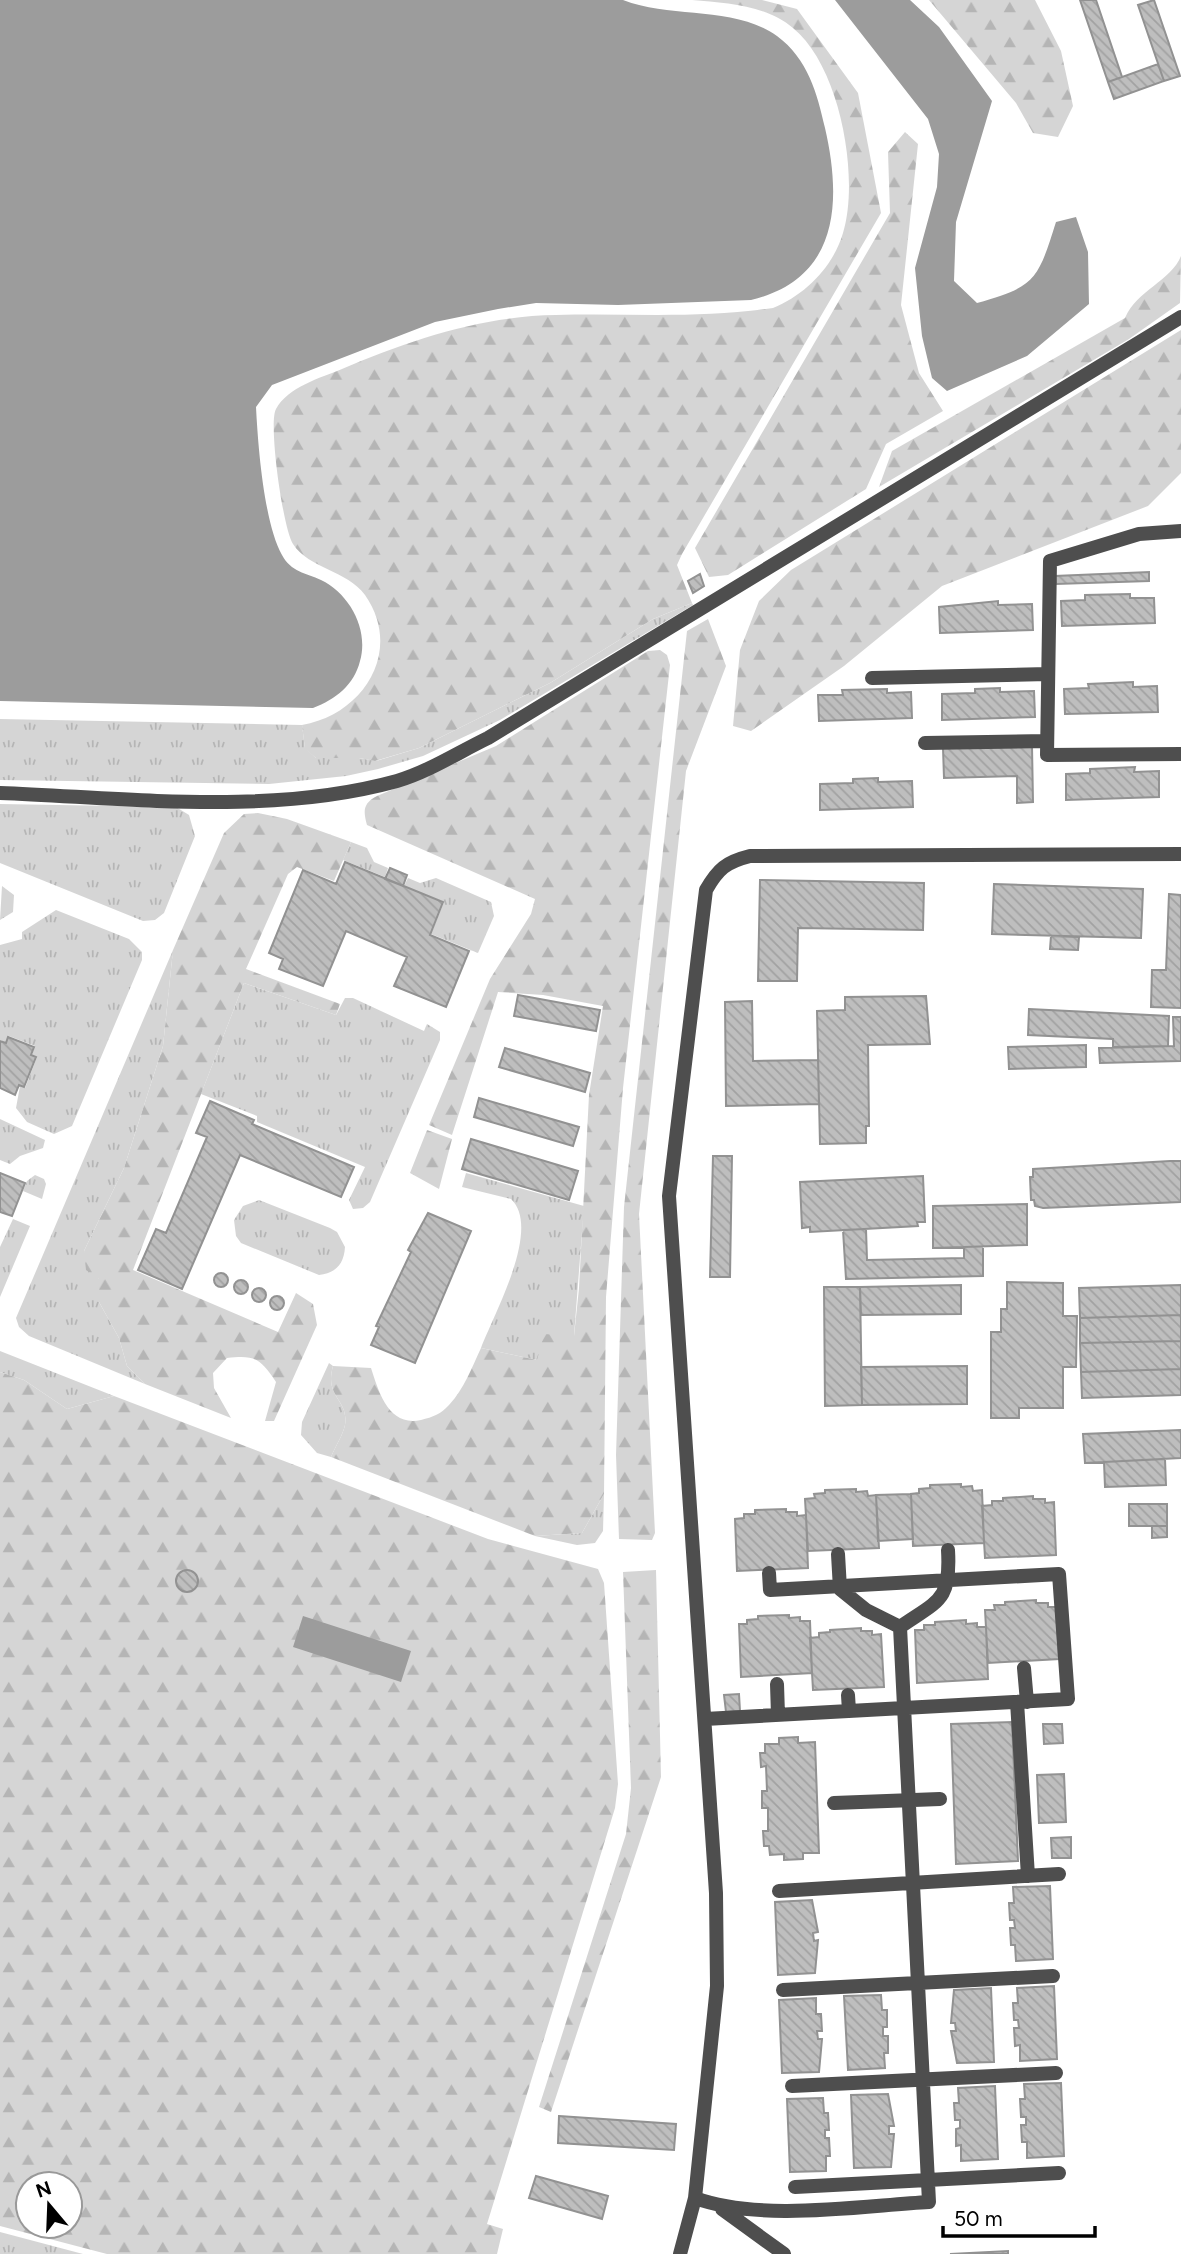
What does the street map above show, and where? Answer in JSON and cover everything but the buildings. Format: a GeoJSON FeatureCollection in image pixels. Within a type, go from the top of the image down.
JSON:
{"type":"FeatureCollection","features":[{"type":"Feature","properties":{"kind":"street"},"geometry":{"type":"LineString","coordinates":[[0,793],[223,801],[344,793],[400,780],[499,731],[1181,317]]}},
{"type":"Feature","properties":{"kind":"street"},"geometry":{"type":"LineString","coordinates":[[1181,531],[1139,534],[1050,561],[1047,755],[1181,754]]}},
{"type":"Feature","properties":{"kind":"street"},"geometry":{"type":"LineString","coordinates":[[872,678],[1048,674]]}},
{"type":"Feature","properties":{"kind":"street"},"geometry":{"type":"LineString","coordinates":[[925,743],[1047,741]]}},
{"type":"Feature","properties":{"kind":"street"},"geometry":{"type":"LineString","coordinates":[[680,2254],[695,2198],[717,1986],[716,1893],[669,1196],[706,890],[719,868],[732,860],[750,856],[1181,854]]}},
{"type":"Feature","properties":{"kind":"street"},"geometry":{"type":"LineString","coordinates":[[900,1626],[940,1600],[950,1581],[948,1550]]}},
{"type":"Feature","properties":{"kind":"street"},"geometry":{"type":"LineString","coordinates":[[838,1554],[840,1589],[866,1610],[900,1626]]}},
{"type":"Feature","properties":{"kind":"street"},"geometry":{"type":"LineString","coordinates":[[705,1719],[1068,1699],[1059,1574],[1017,1570],[950,1581],[840,1589],[770,1590],[769,1573]]}},
{"type":"Feature","properties":{"kind":"street"},"geometry":{"type":"LineString","coordinates":[[721,2208],[755,2211],[929,2202],[900,1626]]}},
{"type":"Feature","properties":{"kind":"street"},"geometry":{"type":"LineString","coordinates":[[1024,1668],[1022,1702],[1028,1876]]}},
{"type":"Feature","properties":{"kind":"street"},"geometry":{"type":"LineString","coordinates":[[777,1684],[778,1715]]}},
{"type":"Feature","properties":{"kind":"street"},"geometry":{"type":"LineString","coordinates":[[848,1695],[849,1712]]}},
{"type":"Feature","properties":{"kind":"street"},"geometry":{"type":"LineString","coordinates":[[835,1804],[940,1799]]}},
{"type":"Feature","properties":{"kind":"street"},"geometry":{"type":"LineString","coordinates":[[779,1891],[1059,1874]]}},
{"type":"Feature","properties":{"kind":"street"},"geometry":{"type":"LineString","coordinates":[[783,1990],[1053,1976]]}},
{"type":"Feature","properties":{"kind":"street"},"geometry":{"type":"LineString","coordinates":[[792,2086],[1056,2073]]}},
{"type":"Feature","properties":{"kind":"street"},"geometry":{"type":"LineString","coordinates":[[795,2187],[1059,2173]]}},
{"type":"Feature","properties":{"kind":"street"},"geometry":{"type":"LineString","coordinates":[[695,2198],[721,2208],[784,2254]]}},
{"type":"Feature","properties":{"kind":"green space"},"geometry":{"type":"Polygon","coordinates":[[[692,0],[762,0],[797,9],[858,93],[881,213],[682,554],[677,565],[692,603],[653,619],[550,683],[419,748],[375,761],[359,758],[316,758],[305,749],[302,725],[324,719],[359,694],[371,677],[378,658],[380,638],[376,616],[365,595],[348,580],[308,559],[293,544],[285,519],[275,454],[274,418],[281,401],[305,384],[368,358],[420,339],[474,325],[528,316],[692,315],[773,308],[807,288],[825,268],[838,245],[848,210],[847,154],[834,95],[823,68],[809,45],[793,28],[771,14],[745,6],[692,0]]]}},
{"type":"Feature","properties":{"kind":"green space"},"geometry":{"type":"Polygon","coordinates":[[[929,0],[1035,0],[1061,51],[1073,106],[1058,137],[1033,133],[1016,103],[929,0]]]}},
{"type":"Feature","properties":{"kind":"green space"},"geometry":{"type":"Polygon","coordinates":[[[905,132],[918,144],[901,305],[919,373],[943,411],[886,444],[866,489],[728,575],[709,577],[695,548],[890,213],[888,152],[905,132]]]}},
{"type":"Feature","properties":{"kind":"green space"},"geometry":{"type":"Polygon","coordinates":[[[1181,256],[1180,303],[1129,339],[879,487],[892,451],[1125,318],[1137,300],[1170,272],[1181,256]]]}},
{"type":"Feature","properties":{"kind":"green space"},"geometry":{"type":"Polygon","coordinates":[[[1181,330],[1181,473],[1148,506],[942,586],[844,666],[751,731],[733,726],[740,650],[759,601],[791,570],[1181,330]]]}},
{"type":"Feature","properties":{"kind":"green space"},"geometry":{"type":"Polygon","coordinates":[[[692,603],[693,605],[500,720],[423,756],[378,769],[346,776],[269,784],[0,780],[0,719],[302,725],[305,748],[316,758],[359,758],[376,761],[419,748],[550,683],[653,619],[692,603]]]}},
{"type":"Feature","properties":{"kind":"green space"},"geometry":{"type":"Polygon","coordinates":[[[708,619],[726,666],[686,771],[639,1214],[655,1533],[652,1540],[619,1539],[616,1455],[624,1207],[687,631],[708,619]]]}},
{"type":"Feature","properties":{"kind":"green space"},"geometry":{"type":"Polygon","coordinates":[[[660,650],[667,655],[670,665],[623,1088],[606,1297],[604,1494],[582,1533],[535,1536],[331,1457],[344,1429],[345,1416],[334,1392],[331,1377],[333,1366],[371,1368],[382,1397],[393,1413],[410,1421],[421,1420],[440,1413],[454,1399],[481,1348],[537,1360],[544,1334],[574,1336],[589,1095],[603,1006],[543,995],[498,992],[452,1135],[429,1125],[490,979],[531,914],[535,899],[367,825],[365,812],[369,802],[377,796],[496,746],[648,651],[660,650]]]}},
{"type":"Feature","properties":{"kind":"green space"},"geometry":{"type":"Polygon","coordinates":[[[0,804],[176,807],[189,815],[195,836],[164,913],[155,920],[143,921],[0,863],[0,804]]]}},
{"type":"Feature","properties":{"kind":"green space"},"geometry":{"type":"Polygon","coordinates":[[[258,813],[287,819],[351,842],[334,881],[297,867],[288,874],[246,969],[340,1004],[336,1015],[244,983],[133,1270],[278,1332],[296,1293],[313,1304],[317,1325],[274,1421],[265,1421],[276,1382],[261,1363],[251,1358],[227,1358],[213,1373],[214,1388],[231,1418],[145,1384],[127,1366],[119,1338],[99,1302],[99,1279],[86,1270],[84,1251],[124,1168],[163,1046],[173,950],[224,833],[244,814],[258,813]]]}},
{"type":"Feature","properties":{"kind":"green space"},"geometry":{"type":"Polygon","coordinates":[[[351,842],[367,848],[374,862],[388,868],[385,877],[343,860],[351,842]]]}},
{"type":"Feature","properties":{"kind":"green space"},"geometry":{"type":"Polygon","coordinates":[[[408,878],[420,883],[436,878],[491,902],[494,916],[478,953],[431,934],[444,902],[404,886],[408,878]]]}},
{"type":"Feature","properties":{"kind":"green space"},"geometry":{"type":"Polygon","coordinates":[[[2,886],[14,895],[13,912],[0,920],[2,886]]]}},
{"type":"Feature","properties":{"kind":"green space"},"geometry":{"type":"Polygon","coordinates":[[[56,910],[129,939],[142,952],[142,960],[72,1126],[54,1134],[27,1122],[16,1108],[20,1086],[25,1088],[37,1057],[32,1055],[35,1046],[9,1036],[5,1042],[0,1040],[0,945],[22,939],[22,932],[56,910]]]}},
{"type":"Feature","properties":{"kind":"green space"},"geometry":{"type":"Polygon","coordinates":[[[173,950],[163,1046],[124,1168],[84,1251],[99,1279],[99,1302],[119,1338],[127,1366],[145,1384],[29,1336],[19,1327],[16,1318],[173,950]]]}},
{"type":"Feature","properties":{"kind":"green space"},"geometry":{"type":"Polygon","coordinates":[[[244,983],[336,1015],[345,998],[353,998],[424,1031],[427,1024],[440,1032],[440,1040],[370,1202],[363,1208],[353,1209],[349,1200],[365,1167],[257,1122],[257,1116],[201,1094],[244,983]]]}},
{"type":"Feature","properties":{"kind":"green space"},"geometry":{"type":"Polygon","coordinates":[[[0,1119],[45,1140],[43,1148],[20,1156],[10,1164],[0,1160],[0,1119]]]}},
{"type":"Feature","properties":{"kind":"green space"},"geometry":{"type":"Polygon","coordinates":[[[427,1130],[452,1139],[439,1189],[410,1173],[427,1130]]]}},
{"type":"Feature","properties":{"kind":"green space"},"geometry":{"type":"Polygon","coordinates":[[[466,1173],[584,1206],[574,1336],[537,1360],[481,1348],[512,1272],[519,1250],[521,1230],[519,1212],[511,1199],[462,1187],[466,1173]]]}},
{"type":"Feature","properties":{"kind":"green space"},"geometry":{"type":"Polygon","coordinates":[[[35,1175],[44,1179],[46,1184],[42,1199],[23,1191],[27,1181],[35,1175]]]}},
{"type":"Feature","properties":{"kind":"green space"},"geometry":{"type":"Polygon","coordinates":[[[259,1200],[337,1232],[345,1247],[338,1267],[319,1275],[241,1243],[236,1236],[234,1220],[243,1206],[259,1200]]]}},
{"type":"Feature","properties":{"kind":"green space"},"geometry":{"type":"Polygon","coordinates":[[[13,1219],[30,1226],[0,1297],[0,1247],[13,1219]]]}},
{"type":"Feature","properties":{"kind":"green space"},"geometry":{"type":"Polygon","coordinates":[[[0,1351],[114,1396],[67,1409],[24,1380],[0,1372],[0,1351]]]}},
{"type":"Feature","properties":{"kind":"green space"},"geometry":{"type":"Polygon","coordinates":[[[329,1363],[333,1366],[331,1377],[334,1392],[345,1416],[344,1429],[331,1457],[317,1453],[301,1435],[302,1422],[329,1363]]]}},
{"type":"Feature","properties":{"kind":"green space"},"geometry":{"type":"Polygon","coordinates":[[[0,1372],[24,1380],[67,1409],[114,1396],[488,1539],[598,1569],[604,1583],[618,1784],[615,1808],[487,2224],[503,2229],[497,2254],[107,2254],[54,2240],[84,2240],[84,2170],[14,2170],[14,2230],[0,2226],[0,1372]]]}},
{"type":"Feature","properties":{"kind":"green space"},"geometry":{"type":"Polygon","coordinates":[[[604,1494],[603,1531],[595,1543],[577,1545],[535,1536],[582,1533],[604,1494]]]}},
{"type":"Feature","properties":{"kind":"green space"},"geometry":{"type":"Polygon","coordinates":[[[656,1570],[661,1777],[551,2112],[539,2107],[626,1834],[631,1788],[623,1572],[656,1570]]]}},
{"type":"Feature","properties":{"kind":"green space"},"geometry":{"type":"Polygon","coordinates":[[[0,2232],[14,2236],[14,2240],[30,2240],[83,2254],[0,2254],[0,2232]]]}},
{"type":"Feature","properties":{"kind":"shaded area"},"geometry":{"type":"Polygon","coordinates":[[[0,0],[623,0],[642,6],[741,20],[760,26],[788,45],[810,78],[822,115],[833,183],[827,234],[818,256],[802,275],[780,290],[751,300],[618,305],[536,303],[498,309],[435,322],[272,385],[256,407],[263,484],[276,541],[290,565],[321,580],[341,594],[355,614],[362,637],[357,670],[349,684],[329,700],[313,708],[0,701],[0,0]]]}},
{"type":"Feature","properties":{"kind":"shaded area"},"geometry":{"type":"Polygon","coordinates":[[[835,0],[910,0],[939,27],[992,101],[956,222],[954,281],[977,303],[1012,292],[1032,278],[1039,268],[1056,222],[1076,217],[1088,252],[1089,304],[1027,356],[947,391],[932,378],[922,336],[915,268],[937,187],[939,154],[928,119],[835,0]]]}},
{"type":"Feature","properties":{"kind":"shaded area"},"geometry":{"type":"Polygon","coordinates":[[[303,1616],[411,1651],[401,1682],[293,1647],[303,1616]]]}}]}
